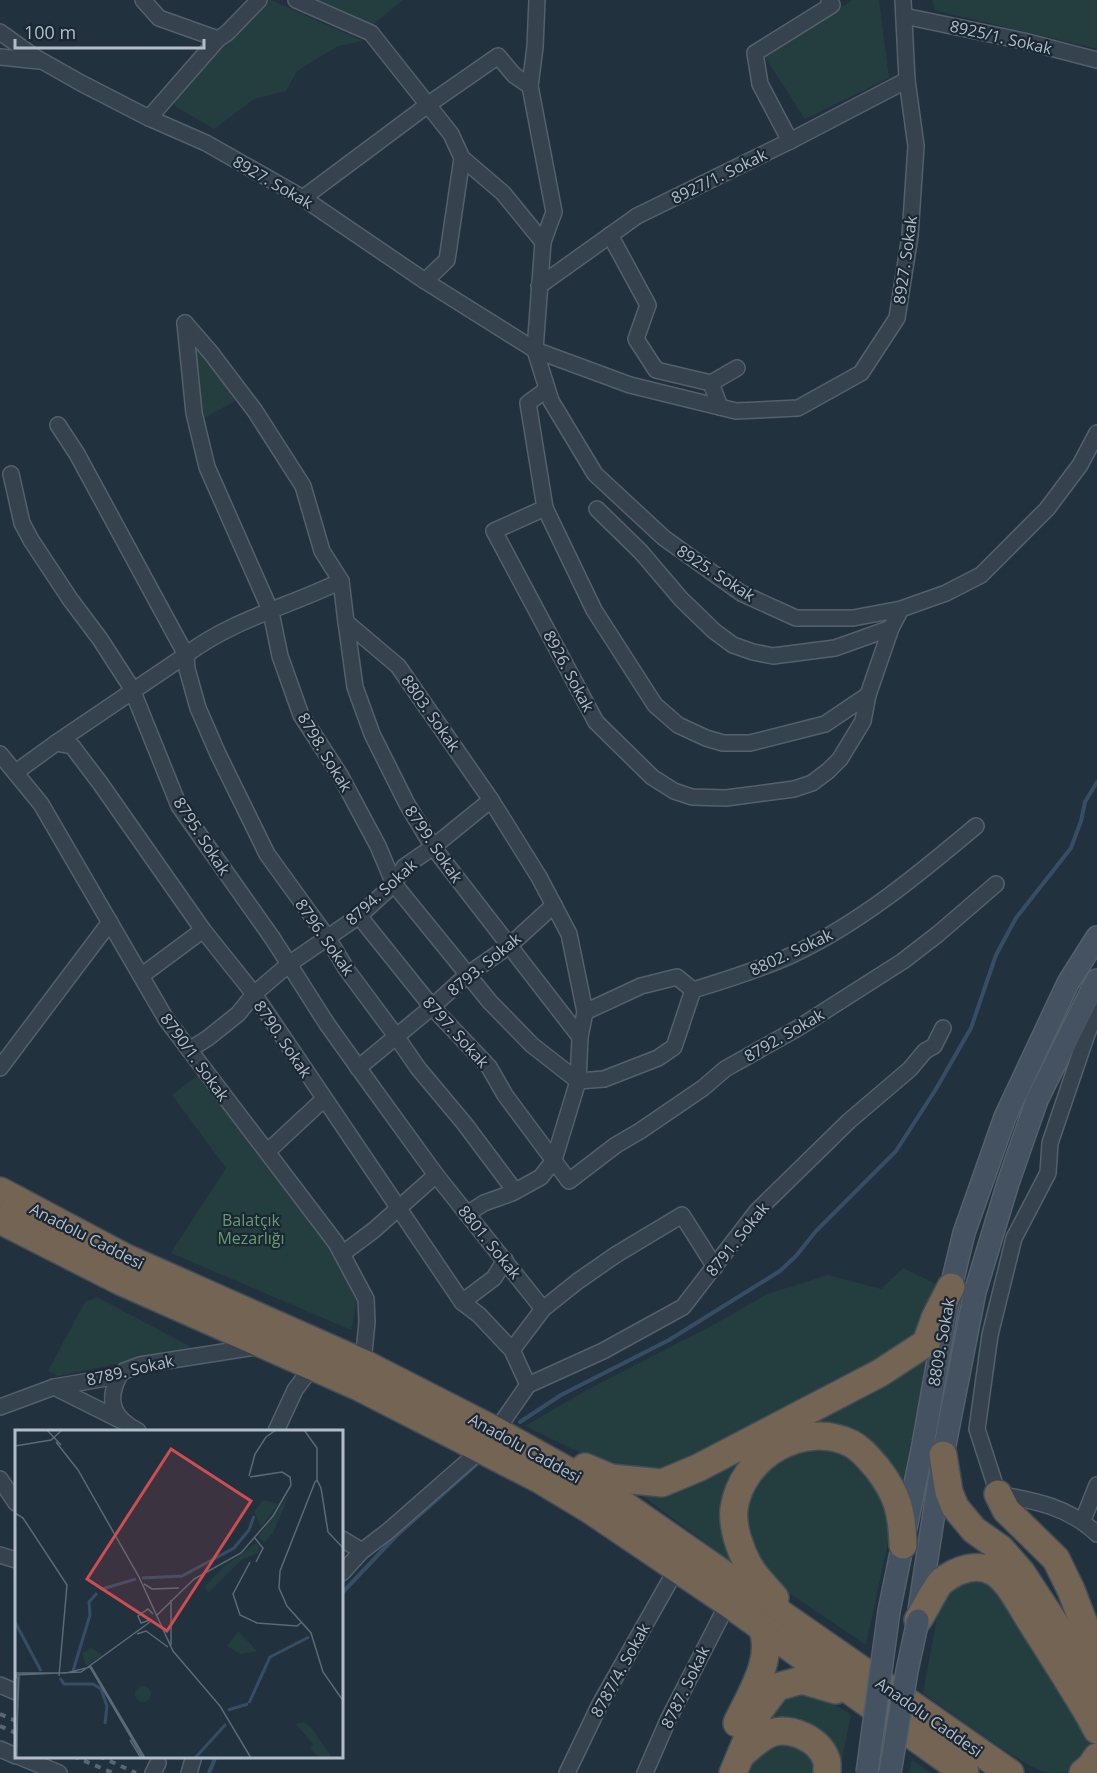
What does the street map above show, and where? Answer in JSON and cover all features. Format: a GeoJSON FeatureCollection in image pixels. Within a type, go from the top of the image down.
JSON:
{"type":"FeatureCollection","features":[{"type":"Feature","properties":{"kind":"highway","name":"Anadolu Caddesi"},"geometry":{"type":"LineString","coordinates":[[0,1191],[124,1257],[363,1363],[489,1439],[566,1495],[728,1603],[965,1773]]}},
{"type":"Feature","properties":{"kind":"highway","name":"Anadolu Caddesi"},"geometry":{"type":"LineString","coordinates":[[0,1220],[120,1281],[263,1346],[489,1439],[604,1491],[1010,1773]]}},
{"type":"Feature","properties":{"kind":"highway"},"geometry":{"type":"LineString","coordinates":[[489,1439],[611,1478],[662,1483],[698,1468],[870,1378],[926,1343],[935,1318],[951,1287]]}},
{"type":"Feature","properties":{"kind":"highway"},"geometry":{"type":"LineString","coordinates":[[794,1622],[749,1566],[738,1542],[735,1522],[737,1494],[745,1478],[758,1462],[773,1450],[787,1442],[805,1436],[818,1435],[851,1444],[865,1454],[891,1488],[899,1504],[903,1522],[903,1545]]}},
{"type":"Feature","properties":{"kind":"highway"},"geometry":{"type":"LineString","coordinates":[[943,1455],[954,1507],[975,1530],[1001,1549],[1021,1572],[1097,1688]]}},
{"type":"Feature","properties":{"kind":"highway"},"geometry":{"type":"LineString","coordinates":[[998,1494],[1006,1510],[1056,1559],[1071,1590],[1093,1647],[1097,1667]]}},
{"type":"Feature","properties":{"kind":"highway"},"geometry":{"type":"LineString","coordinates":[[918,1620],[940,1583],[955,1572],[982,1567],[995,1572],[1012,1592],[1097,1730]]}},
{"type":"Feature","properties":{"kind":"highway"},"geometry":{"type":"LineString","coordinates":[[715,1773],[763,1664],[766,1639],[762,1628]]}},
{"type":"Feature","properties":{"kind":"highway"},"geometry":{"type":"LineString","coordinates":[[736,1765],[759,1711],[777,1688],[802,1680],[857,1697]]}},
{"type":"Feature","properties":{"kind":"highway"},"geometry":{"type":"LineString","coordinates":[[736,1765],[760,1738],[774,1732],[790,1730],[812,1740],[826,1758],[827,1773]]}},
{"type":"Feature","properties":{"kind":"highway"},"geometry":{"type":"LineString","coordinates":[[1083,1773],[1097,1757]]}},
{"type":"Feature","properties":{"kind":"street"},"geometry":{"type":"LineString","coordinates":[[143,0],[159,18],[218,39]]}},
{"type":"Feature","properties":{"kind":"street"},"geometry":{"type":"LineString","coordinates":[[149,118],[218,39],[227,33],[259,0]]}},
{"type":"Feature","properties":{"kind":"street"},"geometry":{"type":"LineString","coordinates":[[296,0],[371,33],[451,134],[462,158],[503,193],[543,242]]}},
{"type":"Feature","properties":{"kind":"street"},"geometry":{"type":"LineString","coordinates":[[537,0],[535,47],[530,86],[554,212],[543,242],[535,350],[546,390],[528,403],[545,508],[594,610],[655,705],[678,725],[723,743],[750,743],[825,724],[868,695]]}},
{"type":"Feature","properties":{"kind":"street"},"geometry":{"type":"LineString","coordinates":[[790,141],[760,84],[754,53],[832,5],[829,0]]}},
{"type":"Feature","properties":{"kind":"street","name":"8927. Sokak"},"geometry":{"type":"LineString","coordinates":[[0,32],[43,62],[149,118],[206,143],[303,198],[425,281],[535,350],[630,385],[736,411],[798,408],[861,373],[897,318],[910,236],[916,146],[907,80],[903,0]]}},
{"type":"Feature","properties":{"kind":"street","name":"8925/1. Sokak"},"geometry":{"type":"LineString","coordinates":[[904,16],[1024,41],[1097,60]]}},
{"type":"Feature","properties":{"kind":"street"},"geometry":{"type":"LineString","coordinates":[[303,198],[429,104],[498,56],[514,75],[530,86]]}},
{"type":"Feature","properties":{"kind":"street"},"geometry":{"type":"LineString","coordinates":[[0,57],[43,62]]}},
{"type":"Feature","properties":{"kind":"street","name":"8927/1. Sokak"},"geometry":{"type":"LineString","coordinates":[[539,286],[637,216],[790,141],[907,80]]}},
{"type":"Feature","properties":{"kind":"street"},"geometry":{"type":"LineString","coordinates":[[425,281],[447,260],[462,158]]}},
{"type":"Feature","properties":{"kind":"street"},"geometry":{"type":"LineString","coordinates":[[610,235],[648,305],[636,339],[656,370],[711,383],[737,368]]}},
{"type":"Feature","properties":{"kind":"street","name":"8798. Sokak"},"geometry":{"type":"LineString","coordinates":[[341,581],[322,551],[303,486],[255,411],[185,323],[194,413],[207,467],[272,612],[280,656],[301,715],[340,775],[378,846],[394,884],[490,1002],[532,1045],[578,1081]]}},
{"type":"Feature","properties":{"kind":"street"},"geometry":{"type":"LineString","coordinates":[[711,383],[720,407]]}},
{"type":"Feature","properties":{"kind":"street","name":"8925. Sokak"},"geometry":{"type":"LineString","coordinates":[[546,390],[595,474],[664,538],[741,593],[796,618],[853,618],[901,609],[946,593],[981,575],[1047,509],[1080,465],[1097,433]]}},
{"type":"Feature","properties":{"kind":"street"},"geometry":{"type":"LineString","coordinates":[[58,425],[77,454],[186,655]]}},
{"type":"Feature","properties":{"kind":"street","name":"8795. Sokak"},"geometry":{"type":"LineString","coordinates":[[11,474],[22,523],[31,540],[100,639],[133,692],[179,806],[289,964],[327,1024],[436,1175]]}},
{"type":"Feature","properties":{"kind":"street","name":"8926. Sokak"},"geometry":{"type":"LineString","coordinates":[[545,508],[494,531],[596,722],[652,777],[674,791],[692,797],[726,798],[794,789],[812,783],[828,771],[840,759],[863,721],[868,695],[891,628],[901,609]]}},
{"type":"Feature","properties":{"kind":"street"},"geometry":{"type":"LineString","coordinates":[[597,510],[641,552],[681,599],[714,631],[733,645],[773,656],[835,648],[891,628]]}},
{"type":"Feature","properties":{"kind":"street"},"geometry":{"type":"LineString","coordinates":[[16,772],[207,639],[311,596],[341,581],[345,622]]}},
{"type":"Feature","properties":{"kind":"street","name":"8803. Sokak"},"geometry":{"type":"LineString","coordinates":[[345,622],[398,666],[491,800],[539,877],[569,934],[585,1012],[580,1037],[578,1081],[554,1160]]}},
{"type":"Feature","properties":{"kind":"street","name":"8799. Sokak"},"geometry":{"type":"LineString","coordinates":[[345,622],[355,687],[372,734],[407,804],[433,847],[580,1037]]}},
{"type":"Feature","properties":{"kind":"street","name":"8796. Sokak"},"geometry":{"type":"LineString","coordinates":[[186,655],[187,669],[198,708],[267,854],[418,1068],[464,1123],[515,1191]]}},
{"type":"Feature","properties":{"kind":"street","name":"8790. Sokak"},"geometry":{"type":"LineString","coordinates":[[56,743],[72,746],[100,783],[203,930],[254,994],[462,1302],[479,1315],[512,1350],[528,1384]]}},
{"type":"Feature","properties":{"kind":"street","name":"8790/1. Sokak"},"geometry":{"type":"LineString","coordinates":[[0,754],[41,804],[166,1019],[336,1243],[366,1299],[367,1322],[363,1363]]}},
{"type":"Feature","properties":{"kind":"street","name":"8794. Sokak"},"geometry":{"type":"LineString","coordinates":[[254,994],[289,964],[359,916],[394,884],[405,867],[491,800]]}},
{"type":"Feature","properties":{"kind":"street","name":"8802. Sokak"},"geometry":{"type":"LineString","coordinates":[[693,990],[730,979],[792,955],[848,925],[878,905],[976,826]]}},
{"type":"Feature","properties":{"kind":"street","name":"8792. Sokak"},"geometry":{"type":"LineString","coordinates":[[569,1181],[616,1144],[640,1131],[703,1088],[725,1069],[798,1028],[903,961],[996,884]]}},
{"type":"Feature","properties":{"kind":"street","name":"8793. Sokak"},"geometry":{"type":"LineString","coordinates":[[358,1068],[467,975],[509,946],[554,905]]}},
{"type":"Feature","properties":{"kind":"street","name":"8797. Sokak"},"geometry":{"type":"LineString","coordinates":[[359,916],[432,1007],[489,1067],[505,1095],[569,1181]]}},
{"type":"Feature","properties":{"kind":"street"},"geometry":{"type":"LineString","coordinates":[[0,1068],[110,922]]}},
{"type":"Feature","properties":{"kind":"street"},"geometry":{"type":"LineString","coordinates":[[141,976],[203,930]]}},
{"type":"Feature","properties":{"kind":"street","name":"8809. Sokak"},"geometry":{"type":"LineString","coordinates":[[867,1773],[889,1611],[951,1287],[964,1233],[1005,1117],[1068,982],[1097,937]]}},
{"type":"Feature","properties":{"kind":"street"},"geometry":{"type":"LineString","coordinates":[[578,1081],[604,1079],[658,1058],[674,1047],[693,990],[676,977],[641,986],[585,1012]]}},
{"type":"Feature","properties":{"kind":"street"},"geometry":{"type":"LineString","coordinates":[[1068,982],[1095,995],[1087,1034],[1050,1143],[1048,1173],[1014,1238],[990,1335],[977,1429],[998,1494],[1059,1508],[1083,1520],[1097,1534]]}},
{"type":"Feature","properties":{"kind":"street"},"geometry":{"type":"LineString","coordinates":[[189,1050],[238,1014],[254,994]]}},
{"type":"Feature","properties":{"kind":"street","name":"8809. Sokak"},"geometry":{"type":"LineString","coordinates":[[890,1773],[918,1620],[943,1455],[975,1292],[1008,1183],[1037,1100],[1095,995]]}},
{"type":"Feature","properties":{"kind":"street","name":"8791. Sokak"},"geometry":{"type":"LineString","coordinates":[[528,1384],[603,1351],[683,1307],[757,1211],[849,1121],[910,1069],[925,1051],[934,1046],[943,1028]]}},
{"type":"Feature","properties":{"kind":"street"},"geometry":{"type":"LineString","coordinates":[[267,1152],[324,1099]]}},
{"type":"Feature","properties":{"kind":"street"},"geometry":{"type":"LineString","coordinates":[[467,1214],[484,1203],[515,1191],[541,1177],[554,1160]]}},
{"type":"Feature","properties":{"kind":"street"},"geometry":{"type":"LineString","coordinates":[[342,1254],[374,1230],[436,1175]]}},
{"type":"Feature","properties":{"kind":"street","name":"8801. Sokak"},"geometry":{"type":"LineString","coordinates":[[436,1175],[543,1309]]}},
{"type":"Feature","properties":{"kind":"street"},"geometry":{"type":"LineString","coordinates":[[512,1350],[543,1309],[578,1281],[617,1254],[682,1215],[715,1267]]}},
{"type":"Feature","properties":{"kind":"street"},"geometry":{"type":"LineString","coordinates":[[462,1302],[494,1278],[505,1260]]}},
{"type":"Feature","properties":{"kind":"street","name":"8789. Sokak"},"geometry":{"type":"LineString","coordinates":[[0,1407],[54,1387],[119,1376],[124,1371],[140,1365],[263,1346]]}},
{"type":"Feature","properties":{"kind":"street"},"geometry":{"type":"LineString","coordinates":[[276,1430],[295,1390],[312,1367]]}},
{"type":"Feature","properties":{"kind":"street"},"geometry":{"type":"LineString","coordinates":[[119,1376],[115,1384],[113,1401],[120,1420]]}},
{"type":"Feature","properties":{"kind":"street"},"geometry":{"type":"LineString","coordinates":[[344,1571],[362,1551],[387,1532],[489,1439],[528,1384]]}},
{"type":"Feature","properties":{"kind":"street"},"geometry":{"type":"LineString","coordinates":[[54,1387],[136,1430]]}},
{"type":"Feature","properties":{"kind":"street"},"geometry":{"type":"LineString","coordinates":[[0,1479],[15,1502]]}},
{"type":"Feature","properties":{"kind":"street"},"geometry":{"type":"LineString","coordinates":[[1083,1520],[1097,1485]]}},
{"type":"Feature","properties":{"kind":"street"},"geometry":{"type":"LineString","coordinates":[[344,1540],[362,1551]]}},
{"type":"Feature","properties":{"kind":"street"},"geometry":{"type":"LineString","coordinates":[[0,1555],[15,1560]]}},
{"type":"Feature","properties":{"kind":"street","name":"8787/4. Sokak"},"geometry":{"type":"LineString","coordinates":[[567,1773],[600,1704],[677,1568]]}},
{"type":"Feature","properties":{"kind":"street","name":"8787. Sokak"},"geometry":{"type":"LineString","coordinates":[[645,1773],[668,1720],[728,1603]]}},
{"type":"Feature","properties":{"kind":"street"},"geometry":{"type":"LineString","coordinates":[[0,1685],[15,1692]]}},
{"type":"Feature","properties":{"kind":"street"},"geometry":{"type":"LineString","coordinates":[[0,1749],[15,1755]]}},
{"type":"Feature","properties":{"kind":"street"},"geometry":{"type":"LineString","coordinates":[[22,1758],[59,1773]]}},
{"type":"Feature","properties":{"kind":"green space"},"geometry":{"type":"Polygon","coordinates":[[[267,0],[363,41],[338,46],[297,71],[286,91],[254,99],[214,129],[175,106],[174,96],[267,0]]]}},
{"type":"Feature","properties":{"kind":"green space"},"geometry":{"type":"Polygon","coordinates":[[[308,0],[403,0],[370,27],[308,0]]]}},
{"type":"Feature","properties":{"kind":"green space"},"geometry":{"type":"Polygon","coordinates":[[[853,0],[879,0],[889,78],[805,119],[763,54],[853,0]]]}},
{"type":"Feature","properties":{"kind":"green space"},"geometry":{"type":"Polygon","coordinates":[[[933,0],[1097,0],[1097,49],[934,10],[933,0]]]}},
{"type":"Feature","properties":{"kind":"green space"},"geometry":{"type":"Polygon","coordinates":[[[199,343],[235,401],[199,421],[187,347],[199,343]]]}},
{"type":"Feature","properties":{"kind":"green space","name":"Balatçık Mezarlığı"},"geometry":{"type":"Polygon","coordinates":[[[198,1075],[328,1240],[357,1301],[351,1330],[171,1253],[226,1168],[172,1095],[198,1075]]]}},
{"type":"Feature","properties":{"kind":"green space"},"geometry":{"type":"Polygon","coordinates":[[[903,1268],[936,1284],[935,1295],[915,1338],[894,1355],[667,1472],[616,1470],[525,1426],[587,1390],[715,1324],[767,1294],[828,1275],[881,1289],[903,1268]]]}},
{"type":"Feature","properties":{"kind":"green space"},"geometry":{"type":"Polygon","coordinates":[[[97,1297],[193,1348],[58,1376],[48,1371],[85,1302],[97,1297]]]}},
{"type":"Feature","properties":{"kind":"green space"},"geometry":{"type":"Polygon","coordinates":[[[927,1357],[903,1489],[856,1439],[758,1453],[734,1564],[640,1494],[927,1357]]]}},
{"type":"Feature","properties":{"kind":"green space"},"geometry":{"type":"Polygon","coordinates":[[[812,1448],[843,1451],[875,1474],[888,1503],[889,1538],[866,1645],[780,1587],[749,1546],[746,1502],[759,1478],[780,1457],[812,1448]]]}},
{"type":"Feature","properties":{"kind":"green space"},"geometry":{"type":"Polygon","coordinates":[[[974,1578],[991,1582],[1088,1732],[1088,1752],[1082,1763],[1075,1769],[1049,1773],[1031,1766],[923,1693],[941,1595],[974,1578]]]}},
{"type":"Feature","properties":{"kind":"green space"},"geometry":{"type":"Polygon","coordinates":[[[784,1693],[804,1694],[819,1698],[851,1715],[839,1773],[763,1726],[784,1693]]]}},
{"type":"Feature","properties":{"kind":"green space"},"geometry":{"type":"Polygon","coordinates":[[[776,1741],[808,1751],[818,1773],[742,1773],[750,1759],[776,1741]]]}},
{"type":"Feature","properties":{"kind":"green space"},"geometry":{"type":"Polygon","coordinates":[[[912,1760],[931,1773],[909,1773],[912,1760]]]}},
{"type":"Feature","properties":{"kind":"waterway"},"geometry":{"type":"LineString","coordinates":[[520,1422],[561,1395],[669,1340],[780,1271],[796,1256],[816,1231],[896,1151],[936,1089],[971,1028],[996,955],[1016,918],[1071,848],[1085,802],[1097,782]]}},
{"type":"Feature","properties":{"kind":"waterway"},"geometry":{"type":"LineString","coordinates":[[344,1591],[396,1536],[479,1462]]}},
{"type":"Feature","properties":{"kind":"waterway"},"geometry":{"type":"LineString","coordinates":[[209,1773],[215,1758]]}},
{"type":"Feature","properties":{"kind":"railway"},"geometry":{"type":"LineString","coordinates":[[0,1714],[15,1721]]}},
{"type":"Feature","properties":{"kind":"railway"},"geometry":{"type":"LineString","coordinates":[[0,1726],[15,1733]]}},
{"type":"Feature","properties":{"kind":"railway"},"geometry":{"type":"LineString","coordinates":[[78,1758],[113,1773]]}},
{"type":"Feature","properties":{"kind":"railway"},"geometry":{"type":"LineString","coordinates":[[103,1758],[136,1773]]}}]}
